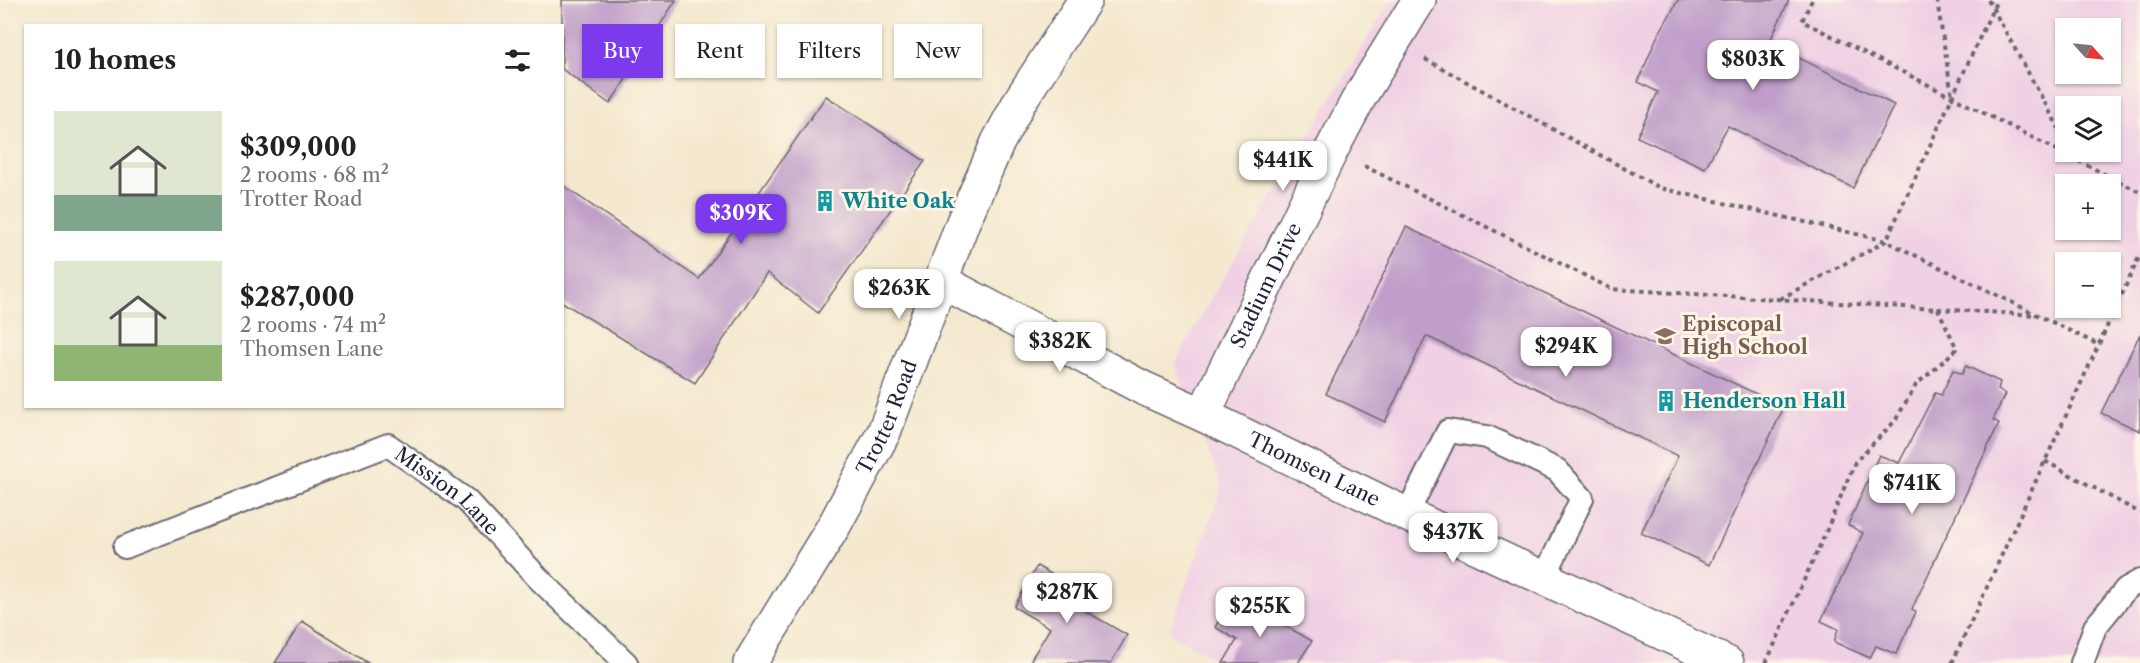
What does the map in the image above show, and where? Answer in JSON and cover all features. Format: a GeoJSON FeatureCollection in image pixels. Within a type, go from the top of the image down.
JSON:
{"type":"FeatureCollection","features":[{"type":"Feature","properties":{"kind":"street","name":"Trotter Road"},"geometry":{"type":"LineString","coordinates":[[750,663],[835,524],[884,432],[963,222],[998,142],[1021,99],[1084,0]]}},
{"type":"Feature","properties":{"kind":"street","name":"Stadium Drive"},"geometry":{"type":"LineString","coordinates":[[1203,415],[1332,149],[1359,98],[1419,0]]}},
{"type":"Feature","properties":{"kind":"street","name":"Thomsen Lane"},"geometry":{"type":"LineString","coordinates":[[941,282],[1143,388],[1726,663]]}},
{"type":"Feature","properties":{"kind":"lane"},"geometry":{"type":"LineString","coordinates":[[1407,514],[1448,431],[1487,437],[1557,471],[1582,498],[1544,578]]}},
{"type":"Feature","properties":{"kind":"lane","name":"Mission Lane"},"geometry":{"type":"LineString","coordinates":[[125,547],[388,445],[466,500],[539,579],[626,663]]}},
{"type":"Feature","properties":{"kind":"lane"},"geometry":{"type":"LineString","coordinates":[[2082,663],[2095,627],[2126,589],[2140,580]]}},
{"type":"Feature","properties":{"kind":"path"},"geometry":{"type":"LineString","coordinates":[[1812,0],[1802,21],[2055,149]]}},
{"type":"Feature","properties":{"kind":"path"},"geometry":{"type":"LineString","coordinates":[[1938,0],[1952,97]]}},
{"type":"Feature","properties":{"kind":"path"},"geometry":{"type":"LineString","coordinates":[[1988,0],[2055,121]]}},
{"type":"Feature","properties":{"kind":"path"},"geometry":{"type":"LineString","coordinates":[[1778,300],[1886,241],[1997,0]]}},
{"type":"Feature","properties":{"kind":"path"},"geometry":{"type":"LineString","coordinates":[[1393,42],[1660,188],[1886,241],[2099,345]]}},
{"type":"Feature","properties":{"kind":"path"},"geometry":{"type":"LineString","coordinates":[[1332,149],[1612,289],[2038,315]]}},
{"type":"Feature","properties":{"kind":"path"},"geometry":{"type":"LineString","coordinates":[[2081,162],[2140,192]]}},
{"type":"Feature","properties":{"kind":"path"},"geometry":{"type":"LineString","coordinates":[[1952,663],[2140,255]]}},
{"type":"Feature","properties":{"kind":"path"},"geometry":{"type":"LineString","coordinates":[[1766,663],[1855,462],[1894,421],[1916,385],[1957,349],[1938,309]]}},
{"type":"Feature","properties":{"kind":"path"},"geometry":{"type":"LineString","coordinates":[[2045,461],[2140,513]]}},
{"type":"Feature","properties":{"kind":"shaded area","name":"Episcopal High School"},"geometry":{"type":"Polygon","coordinates":[[[1391,0],[2140,0],[2140,663],[1223,663],[1169,633],[1222,487],[1175,364],[1218,286],[1391,0]]]}},
{"type":"Feature","properties":{"kind":"building"},"geometry":{"type":"Polygon","coordinates":[[[562,0],[676,0],[661,24],[582,24],[582,78],[626,78],[610,104],[564,70],[564,24],[562,24],[562,0]]]}},
{"type":"Feature","properties":{"kind":"building"},"geometry":{"type":"Polygon","coordinates":[[[1678,0],[1789,0],[1769,43],[1894,105],[1853,188],[1728,126],[1705,168],[1637,137],[1658,92],[1638,82],[1656,39],[1678,0]]]}},
{"type":"Feature","properties":{"kind":"building"},"geometry":{"type":"Polygon","coordinates":[[[826,96],[925,161],[818,313],[767,273],[695,383],[564,303],[564,186],[699,279],[826,96]]]}},
{"type":"Feature","properties":{"kind":"building","name":"Henderson Hall"},"geometry":{"type":"Polygon","coordinates":[[[1406,227],[1784,407],[1709,565],[1641,533],[1678,456],[1426,336],[1385,422],[1326,394],[1406,227]]]}},
{"type":"Feature","properties":{"kind":"building"},"geometry":{"type":"Polygon","coordinates":[[[2140,334],[2140,431],[2101,413],[2140,334]]]}},
{"type":"Feature","properties":{"kind":"building"},"geometry":{"type":"Polygon","coordinates":[[[1966,366],[2000,382],[1998,390],[2005,394],[1993,420],[1999,423],[1912,609],[1916,612],[1896,654],[1876,646],[1870,658],[1834,642],[1838,629],[1821,621],[1863,533],[1848,525],[1879,455],[1899,463],[1935,393],[1941,395],[1953,370],[1962,374],[1966,366]]]}},
{"type":"Feature","properties":{"kind":"building"},"geometry":{"type":"Polygon","coordinates":[[[1037,566],[1081,591],[1073,604],[1127,635],[1111,663],[1029,663],[1050,628],[1014,607],[1037,566]]]}},
{"type":"Feature","properties":{"kind":"building"},"geometry":{"type":"Polygon","coordinates":[[[1232,599],[1252,611],[1254,608],[1312,641],[1298,663],[1223,663],[1237,640],[1215,627],[1232,599]]]}},
{"type":"Feature","properties":{"kind":"building"},"geometry":{"type":"Polygon","coordinates":[[[302,621],[368,663],[275,663],[302,621]]]}},
{"type":"Feature","properties":{"kind":"place","name":"White Oak"},"geometry":{"type":"Point","coordinates":[825,201]}},
{"type":"Feature","properties":{"kind":"place","name":"Episcopal High School"},"geometry":{"type":"Point","coordinates":[1665,336]}},
{"type":"Feature","properties":{"kind":"place","name":"Henderson Hall"},"geometry":{"type":"Point","coordinates":[1666,401]}}]}
